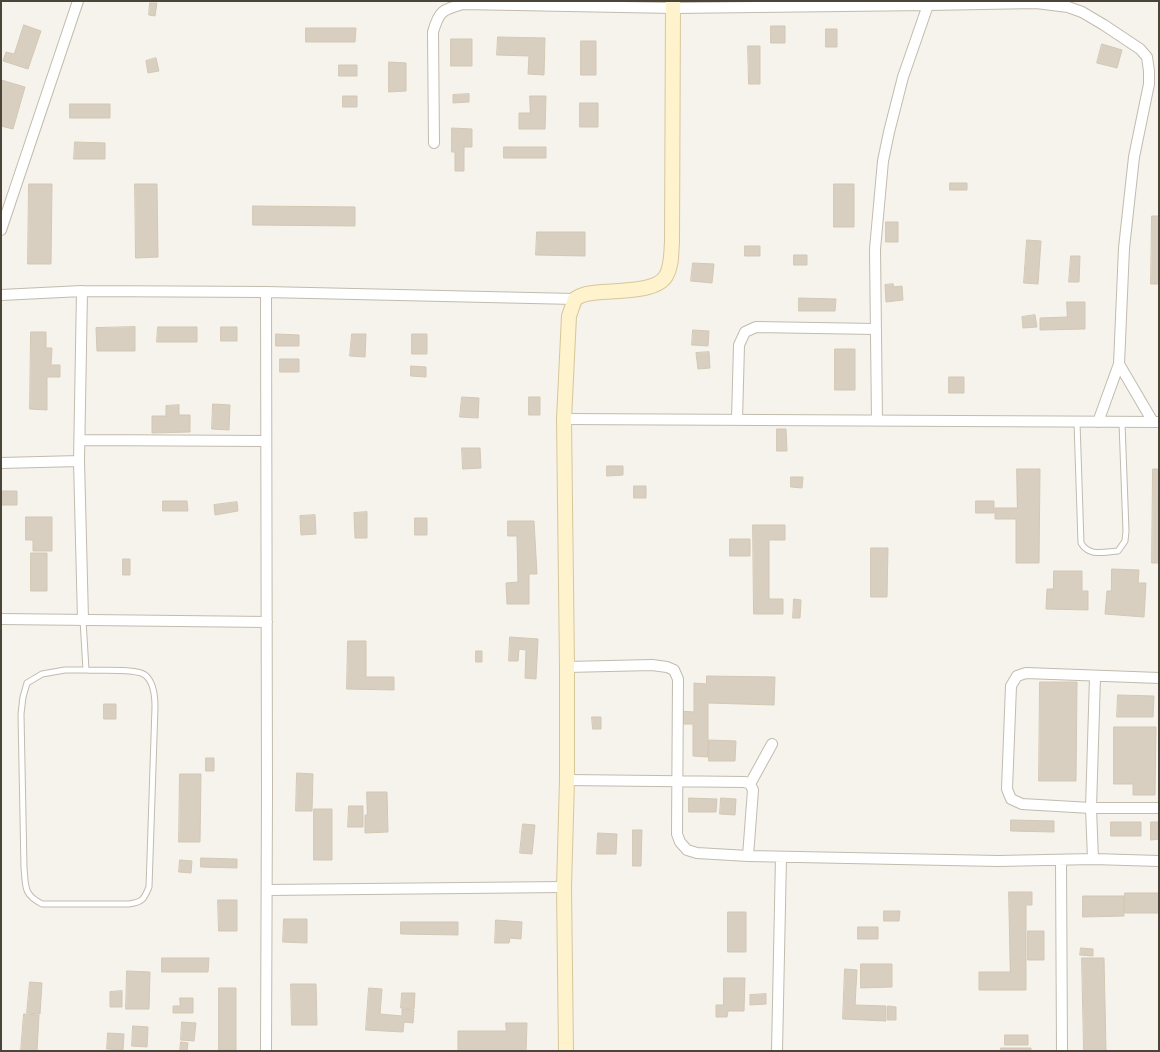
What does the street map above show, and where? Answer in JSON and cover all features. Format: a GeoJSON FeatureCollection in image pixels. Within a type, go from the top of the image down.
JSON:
{"type":"FeatureCollection","features":[{"type":"Feature","properties":{"kind":"street"},"geometry":{"type":"LineString","coordinates":[[1,230],[78,1]]}},
{"type":"Feature","properties":{"kind":"street"},"geometry":{"type":"LineString","coordinates":[[434,143],[433,32],[437,17],[446,9],[463,4],[928,5],[1036,3],[1068,7],[1082,12],[1140,49],[1147,57],[1149,71],[1149,84],[1134,157],[1124,248],[1119,364],[1098,422]]}},
{"type":"Feature","properties":{"kind":"street"},"geometry":{"type":"LineString","coordinates":[[1,295],[82,291],[266,292],[575,299],[586,294],[630,290],[656,284],[666,277],[670,266],[672,242],[673,4]]}},
{"type":"Feature","properties":{"kind":"street"},"geometry":{"type":"LineString","coordinates":[[878,421],[875,329],[875,249],[883,161],[902,77],[928,5]]}},
{"type":"Feature","properties":{"kind":"street"},"geometry":{"type":"LineString","coordinates":[[82,291],[79,461],[83,620]]}},
{"type":"Feature","properties":{"kind":"street"},"geometry":{"type":"LineString","coordinates":[[266,292],[266,1051]]}},
{"type":"Feature","properties":{"kind":"street"},"geometry":{"type":"LineString","coordinates":[[566,1051],[564,887],[567,780],[567,667],[564,419],[570,316],[575,299]]}},
{"type":"Feature","properties":{"kind":"street"},"geometry":{"type":"LineString","coordinates":[[737,420],[739,345],[745,332],[756,327],[875,329]]}},
{"type":"Feature","properties":{"kind":"street"},"geometry":{"type":"LineString","coordinates":[[1119,364],[1156,422]]}},
{"type":"Feature","properties":{"kind":"street"},"geometry":{"type":"LineString","coordinates":[[564,419],[1156,422]]}},
{"type":"Feature","properties":{"kind":"street"},"geometry":{"type":"LineString","coordinates":[[80,440],[266,441]]}},
{"type":"Feature","properties":{"kind":"street"},"geometry":{"type":"LineString","coordinates":[[1,463],[79,461]]}},
{"type":"Feature","properties":{"kind":"street"},"geometry":{"type":"LineString","coordinates":[[1,619],[267,622]]}},
{"type":"Feature","properties":{"kind":"street"},"geometry":{"type":"LineString","coordinates":[[567,667],[652,665],[667,667],[674,670],[678,679],[677,834],[680,842],[687,850],[697,854],[991,861],[1061,861],[1094,859],[1159,861]]}},
{"type":"Feature","properties":{"kind":"street"},"geometry":{"type":"LineString","coordinates":[[1159,678],[1095,677],[1026,673],[1017,676],[1011,686],[1007,789],[1011,799],[1022,804],[1091,808],[1159,808]]}},
{"type":"Feature","properties":{"kind":"street"},"geometry":{"type":"LineString","coordinates":[[1094,859],[1091,808],[1095,677]]}},
{"type":"Feature","properties":{"kind":"street"},"geometry":{"type":"LineString","coordinates":[[750,784],[772,744]]}},
{"type":"Feature","properties":{"kind":"street"},"geometry":{"type":"LineString","coordinates":[[567,780],[745,782],[750,784],[753,790],[748,856]]}},
{"type":"Feature","properties":{"kind":"street"},"geometry":{"type":"LineString","coordinates":[[777,1051],[781,857]]}},
{"type":"Feature","properties":{"kind":"street"},"geometry":{"type":"LineString","coordinates":[[1061,861],[1062,1051]]}},
{"type":"Feature","properties":{"kind":"street"},"geometry":{"type":"LineString","coordinates":[[267,890],[564,887]]}},
{"type":"Feature","properties":{"kind":"lane"},"geometry":{"type":"LineString","coordinates":[[1077,422],[1081,544],[1084,549],[1092,553],[1118,551],[1125,541],[1126,530],[1122,423]]}},
{"type":"Feature","properties":{"kind":"lane"},"geometry":{"type":"LineString","coordinates":[[83,620],[86,670]]}},
{"type":"Feature","properties":{"kind":"lane"},"geometry":{"type":"LineString","coordinates":[[65,670],[86,670],[137,671],[145,675],[151,683],[154,694],[155,707],[149,887],[145,897],[139,903],[42,904],[31,898],[26,891],[24,868],[21,714],[27,683],[42,674],[65,670]]}},
{"type":"Feature","properties":{"kind":"building"},"geometry":{"type":"Polygon","coordinates":[[[150,3],[157,3],[155,16],[149,15],[150,3]]]}},
{"type":"Feature","properties":{"kind":"building"},"geometry":{"type":"Polygon","coordinates":[[[24,25],[41,31],[28,69],[3,61],[6,52],[14,54],[24,25]]]}},
{"type":"Feature","properties":{"kind":"building"},"geometry":{"type":"Polygon","coordinates":[[[771,26],[785,26],[785,43],[771,43],[771,26]]]}},
{"type":"Feature","properties":{"kind":"building"},"geometry":{"type":"Polygon","coordinates":[[[306,28],[356,28],[355,42],[306,42],[306,28]]]}},
{"type":"Feature","properties":{"kind":"building"},"geometry":{"type":"Polygon","coordinates":[[[826,29],[837,29],[837,47],[826,47],[826,29]]]}},
{"type":"Feature","properties":{"kind":"building"},"geometry":{"type":"Polygon","coordinates":[[[498,37],[545,38],[544,75],[528,74],[529,56],[497,55],[498,37]]]}},
{"type":"Feature","properties":{"kind":"building"},"geometry":{"type":"Polygon","coordinates":[[[451,39],[472,39],[472,66],[451,66],[451,39]]]}},
{"type":"Feature","properties":{"kind":"building"},"geometry":{"type":"Polygon","coordinates":[[[581,41],[596,41],[596,75],[581,75],[581,41]]]}},
{"type":"Feature","properties":{"kind":"building"},"geometry":{"type":"Polygon","coordinates":[[[1102,44],[1122,50],[1117,68],[1097,63],[1102,44]]]}},
{"type":"Feature","properties":{"kind":"building"},"geometry":{"type":"Polygon","coordinates":[[[748,46],[760,46],[760,84],[749,84],[748,46]]]}},
{"type":"Feature","properties":{"kind":"building"},"geometry":{"type":"Polygon","coordinates":[[[156,58],[159,71],[148,73],[146,61],[156,58]]]}},
{"type":"Feature","properties":{"kind":"building"},"geometry":{"type":"Polygon","coordinates":[[[389,62],[406,63],[406,91],[389,92],[389,62]]]}},
{"type":"Feature","properties":{"kind":"building"},"geometry":{"type":"Polygon","coordinates":[[[339,65],[357,65],[357,76],[339,76],[339,65]]]}},
{"type":"Feature","properties":{"kind":"building"},"geometry":{"type":"Polygon","coordinates":[[[1,80],[25,87],[13,129],[1,126],[1,80]]]}},
{"type":"Feature","properties":{"kind":"building"},"geometry":{"type":"Polygon","coordinates":[[[469,94],[469,102],[453,103],[453,95],[469,94]]]}},
{"type":"Feature","properties":{"kind":"building"},"geometry":{"type":"Polygon","coordinates":[[[343,96],[357,96],[357,107],[343,107],[343,96]]]}},
{"type":"Feature","properties":{"kind":"building"},"geometry":{"type":"Polygon","coordinates":[[[530,96],[546,96],[545,129],[519,129],[519,113],[530,113],[530,96]]]}},
{"type":"Feature","properties":{"kind":"building"},"geometry":{"type":"Polygon","coordinates":[[[580,103],[598,103],[598,127],[580,127],[580,103]]]}},
{"type":"Feature","properties":{"kind":"building"},"geometry":{"type":"Polygon","coordinates":[[[70,104],[110,104],[110,118],[70,118],[70,104]]]}},
{"type":"Feature","properties":{"kind":"building"},"geometry":{"type":"Polygon","coordinates":[[[452,128],[472,129],[472,147],[464,147],[464,171],[455,171],[455,152],[452,152],[452,128]]]}},
{"type":"Feature","properties":{"kind":"building"},"geometry":{"type":"Polygon","coordinates":[[[75,142],[105,143],[105,159],[74,159],[75,142]]]}},
{"type":"Feature","properties":{"kind":"building"},"geometry":{"type":"Polygon","coordinates":[[[504,147],[546,147],[546,158],[504,158],[504,147]]]}},
{"type":"Feature","properties":{"kind":"building"},"geometry":{"type":"Polygon","coordinates":[[[950,183],[967,183],[967,190],[950,190],[950,183]]]}},
{"type":"Feature","properties":{"kind":"building"},"geometry":{"type":"Polygon","coordinates":[[[29,184],[52,184],[51,264],[28,264],[29,184]]]}},
{"type":"Feature","properties":{"kind":"building"},"geometry":{"type":"Polygon","coordinates":[[[135,184],[157,184],[158,257],[136,258],[135,184]]]}},
{"type":"Feature","properties":{"kind":"building"},"geometry":{"type":"Polygon","coordinates":[[[834,184],[854,184],[854,227],[834,227],[834,184]]]}},
{"type":"Feature","properties":{"kind":"building"},"geometry":{"type":"Polygon","coordinates":[[[253,206],[355,207],[355,226],[253,225],[253,206]]]}},
{"type":"Feature","properties":{"kind":"building"},"geometry":{"type":"Polygon","coordinates":[[[1152,216],[1159,216],[1159,284],[1151,284],[1152,216]]]}},
{"type":"Feature","properties":{"kind":"building"},"geometry":{"type":"Polygon","coordinates":[[[886,222],[898,222],[898,242],[886,242],[886,222]]]}},
{"type":"Feature","properties":{"kind":"building"},"geometry":{"type":"Polygon","coordinates":[[[537,232],[585,232],[585,256],[536,255],[537,232]]]}},
{"type":"Feature","properties":{"kind":"building"},"geometry":{"type":"Polygon","coordinates":[[[1027,240],[1041,241],[1038,284],[1024,283],[1027,240]]]}},
{"type":"Feature","properties":{"kind":"building"},"geometry":{"type":"Polygon","coordinates":[[[745,246],[760,246],[760,256],[745,256],[745,246]]]}},
{"type":"Feature","properties":{"kind":"building"},"geometry":{"type":"Polygon","coordinates":[[[794,255],[807,255],[807,265],[794,265],[794,255]]]}},
{"type":"Feature","properties":{"kind":"building"},"geometry":{"type":"Polygon","coordinates":[[[1071,256],[1080,256],[1079,282],[1069,282],[1071,256]]]}},
{"type":"Feature","properties":{"kind":"building"},"geometry":{"type":"Polygon","coordinates":[[[693,263],[714,264],[712,283],[691,281],[693,263]]]}},
{"type":"Feature","properties":{"kind":"building"},"geometry":{"type":"Polygon","coordinates":[[[893,284],[894,287],[902,286],[903,300],[886,302],[885,285],[893,284]]]}},
{"type":"Feature","properties":{"kind":"building"},"geometry":{"type":"Polygon","coordinates":[[[799,298],[836,299],[835,311],[799,311],[799,298]]]}},
{"type":"Feature","properties":{"kind":"building"},"geometry":{"type":"Polygon","coordinates":[[[1067,302],[1085,302],[1085,329],[1040,330],[1040,318],[1067,317],[1067,302]]]}},
{"type":"Feature","properties":{"kind":"building"},"geometry":{"type":"Polygon","coordinates":[[[1035,315],[1037,327],[1023,328],[1022,317],[1035,315]]]}},
{"type":"Feature","properties":{"kind":"building"},"geometry":{"type":"Polygon","coordinates":[[[135,327],[135,351],[97,351],[96,328],[135,327]]]}},
{"type":"Feature","properties":{"kind":"building"},"geometry":{"type":"Polygon","coordinates":[[[158,327],[197,327],[197,342],[157,342],[158,327]]]}},
{"type":"Feature","properties":{"kind":"building"},"geometry":{"type":"Polygon","coordinates":[[[221,327],[237,327],[237,341],[221,341],[221,327]]]}},
{"type":"Feature","properties":{"kind":"building"},"geometry":{"type":"Polygon","coordinates":[[[693,330],[709,331],[708,346],[692,345],[693,330]]]}},
{"type":"Feature","properties":{"kind":"building"},"geometry":{"type":"Polygon","coordinates":[[[31,332],[46,332],[46,348],[52,348],[51,365],[60,365],[60,377],[47,377],[47,410],[30,409],[31,332]]]}},
{"type":"Feature","properties":{"kind":"building"},"geometry":{"type":"Polygon","coordinates":[[[276,334],[299,335],[299,346],[276,346],[276,334]]]}},
{"type":"Feature","properties":{"kind":"building"},"geometry":{"type":"Polygon","coordinates":[[[352,334],[366,334],[365,357],[350,356],[352,334]]]}},
{"type":"Feature","properties":{"kind":"building"},"geometry":{"type":"Polygon","coordinates":[[[412,334],[427,334],[427,354],[412,354],[412,334]]]}},
{"type":"Feature","properties":{"kind":"building"},"geometry":{"type":"Polygon","coordinates":[[[835,349],[855,349],[855,390],[835,390],[835,349]]]}},
{"type":"Feature","properties":{"kind":"building"},"geometry":{"type":"Polygon","coordinates":[[[709,352],[710,368],[698,369],[696,353],[709,352]]]}},
{"type":"Feature","properties":{"kind":"building"},"geometry":{"type":"Polygon","coordinates":[[[280,359],[299,359],[299,372],[280,372],[280,359]]]}},
{"type":"Feature","properties":{"kind":"building"},"geometry":{"type":"Polygon","coordinates":[[[411,366],[426,367],[426,377],[411,376],[411,366]]]}},
{"type":"Feature","properties":{"kind":"building"},"geometry":{"type":"Polygon","coordinates":[[[949,377],[964,377],[964,393],[949,393],[949,377]]]}},
{"type":"Feature","properties":{"kind":"building"},"geometry":{"type":"Polygon","coordinates":[[[462,397],[479,398],[478,418],[460,417],[462,397]]]}},
{"type":"Feature","properties":{"kind":"building"},"geometry":{"type":"Polygon","coordinates":[[[529,397],[540,397],[540,415],[529,415],[529,397]]]}},
{"type":"Feature","properties":{"kind":"building"},"geometry":{"type":"Polygon","coordinates":[[[213,404],[230,405],[229,430],[212,429],[213,404]]]}},
{"type":"Feature","properties":{"kind":"building"},"geometry":{"type":"Polygon","coordinates":[[[179,405],[179,415],[190,415],[190,432],[152,433],[152,416],[166,416],[166,406],[179,405]]]}},
{"type":"Feature","properties":{"kind":"building"},"geometry":{"type":"Polygon","coordinates":[[[777,429],[786,429],[787,451],[777,451],[777,429]]]}},
{"type":"Feature","properties":{"kind":"building"},"geometry":{"type":"Polygon","coordinates":[[[462,448],[480,448],[481,468],[463,469],[462,448]]]}},
{"type":"Feature","properties":{"kind":"building"},"geometry":{"type":"Polygon","coordinates":[[[607,466],[623,466],[623,475],[607,476],[607,466]]]}},
{"type":"Feature","properties":{"kind":"building"},"geometry":{"type":"Polygon","coordinates":[[[1017,469],[1040,469],[1039,563],[1016,563],[1016,519],[995,519],[995,508],[1017,508],[1017,469]]]}},
{"type":"Feature","properties":{"kind":"building"},"geometry":{"type":"Polygon","coordinates":[[[1153,469],[1159,469],[1159,563],[1152,563],[1153,469]]]}},
{"type":"Feature","properties":{"kind":"building"},"geometry":{"type":"Polygon","coordinates":[[[791,477],[803,477],[802,488],[791,487],[791,477]]]}},
{"type":"Feature","properties":{"kind":"building"},"geometry":{"type":"Polygon","coordinates":[[[634,486],[646,486],[646,498],[634,498],[634,486]]]}},
{"type":"Feature","properties":{"kind":"building"},"geometry":{"type":"Polygon","coordinates":[[[1,491],[17,491],[17,505],[1,505],[1,491]]]}},
{"type":"Feature","properties":{"kind":"building"},"geometry":{"type":"Polygon","coordinates":[[[163,501],[187,501],[188,511],[163,511],[163,501]]]}},
{"type":"Feature","properties":{"kind":"building"},"geometry":{"type":"Polygon","coordinates":[[[976,501],[994,501],[994,513],[976,513],[976,501]]]}},
{"type":"Feature","properties":{"kind":"building"},"geometry":{"type":"Polygon","coordinates":[[[237,502],[238,511],[215,515],[214,505],[237,502]]]}},
{"type":"Feature","properties":{"kind":"building"},"geometry":{"type":"Polygon","coordinates":[[[367,512],[367,538],[355,538],[354,513],[367,512]]]}},
{"type":"Feature","properties":{"kind":"building"},"geometry":{"type":"Polygon","coordinates":[[[315,515],[316,534],[301,535],[300,516],[315,515]]]}},
{"type":"Feature","properties":{"kind":"building"},"geometry":{"type":"Polygon","coordinates":[[[26,517],[52,517],[52,551],[33,551],[33,540],[26,540],[26,517]]]}},
{"type":"Feature","properties":{"kind":"building"},"geometry":{"type":"Polygon","coordinates":[[[415,518],[427,518],[427,535],[415,535],[415,518]]]}},
{"type":"Feature","properties":{"kind":"building"},"geometry":{"type":"Polygon","coordinates":[[[508,521],[534,521],[537,574],[529,574],[529,604],[507,604],[506,583],[518,582],[517,536],[508,536],[508,521]]]}},
{"type":"Feature","properties":{"kind":"building"},"geometry":{"type":"Polygon","coordinates":[[[753,525],[785,525],[785,540],[769,540],[769,599],[783,599],[783,614],[754,614],[753,525]]]}},
{"type":"Feature","properties":{"kind":"building"},"geometry":{"type":"Polygon","coordinates":[[[730,539],[750,539],[750,556],[730,556],[730,539]]]}},
{"type":"Feature","properties":{"kind":"building"},"geometry":{"type":"Polygon","coordinates":[[[871,548],[888,548],[887,597],[871,597],[871,548]]]}},
{"type":"Feature","properties":{"kind":"building"},"geometry":{"type":"Polygon","coordinates":[[[31,553],[47,553],[47,591],[31,591],[31,553]]]}},
{"type":"Feature","properties":{"kind":"building"},"geometry":{"type":"Polygon","coordinates":[[[123,559],[130,559],[130,575],[123,575],[123,559]]]}},
{"type":"Feature","properties":{"kind":"building"},"geometry":{"type":"Polygon","coordinates":[[[1112,569],[1139,570],[1138,583],[1146,583],[1144,617],[1105,614],[1107,591],[1111,591],[1112,569]]]}},
{"type":"Feature","properties":{"kind":"building"},"geometry":{"type":"Polygon","coordinates":[[[1054,571],[1082,571],[1082,591],[1088,591],[1088,610],[1046,609],[1047,589],[1053,589],[1054,571]]]}},
{"type":"Feature","properties":{"kind":"building"},"geometry":{"type":"Polygon","coordinates":[[[794,599],[801,600],[800,618],[793,618],[794,599]]]}},
{"type":"Feature","properties":{"kind":"building"},"geometry":{"type":"Polygon","coordinates":[[[510,637],[538,639],[536,679],[525,678],[526,650],[519,649],[518,661],[509,661],[510,637]]]}},
{"type":"Feature","properties":{"kind":"building"},"geometry":{"type":"Polygon","coordinates":[[[348,641],[366,641],[366,677],[394,677],[394,690],[347,689],[348,641]]]}},
{"type":"Feature","properties":{"kind":"building"},"geometry":{"type":"Polygon","coordinates":[[[476,651],[482,651],[482,662],[476,662],[476,651]]]}},
{"type":"Feature","properties":{"kind":"building"},"geometry":{"type":"Polygon","coordinates":[[[707,676],[775,677],[774,705],[708,703],[708,757],[693,756],[693,724],[679,724],[680,711],[694,712],[694,683],[706,684],[707,676]]]}},
{"type":"Feature","properties":{"kind":"building"},"geometry":{"type":"Polygon","coordinates":[[[1040,682],[1077,682],[1076,781],[1039,781],[1040,682]]]}},
{"type":"Feature","properties":{"kind":"building"},"geometry":{"type":"Polygon","coordinates":[[[1118,695],[1154,696],[1153,717],[1117,717],[1118,695]]]}},
{"type":"Feature","properties":{"kind":"building"},"geometry":{"type":"Polygon","coordinates":[[[104,704],[116,704],[116,719],[104,719],[104,704]]]}},
{"type":"Feature","properties":{"kind":"building"},"geometry":{"type":"Polygon","coordinates":[[[592,717],[601,717],[601,729],[593,729],[592,717]]]}},
{"type":"Feature","properties":{"kind":"building"},"geometry":{"type":"Polygon","coordinates":[[[1114,727],[1156,727],[1155,795],[1133,795],[1133,784],[1114,784],[1114,727]]]}},
{"type":"Feature","properties":{"kind":"building"},"geometry":{"type":"Polygon","coordinates":[[[709,740],[736,741],[735,761],[709,761],[709,740]]]}},
{"type":"Feature","properties":{"kind":"building"},"geometry":{"type":"Polygon","coordinates":[[[206,758],[214,758],[214,771],[206,771],[206,758]]]}},
{"type":"Feature","properties":{"kind":"building"},"geometry":{"type":"Polygon","coordinates":[[[297,773],[313,774],[312,811],[296,811],[297,773]]]}},
{"type":"Feature","properties":{"kind":"building"},"geometry":{"type":"Polygon","coordinates":[[[180,774],[201,774],[200,842],[179,842],[180,774]]]}},
{"type":"Feature","properties":{"kind":"building"},"geometry":{"type":"Polygon","coordinates":[[[367,792],[387,792],[388,832],[365,833],[367,792]]]}},
{"type":"Feature","properties":{"kind":"building"},"geometry":{"type":"Polygon","coordinates":[[[689,798],[717,799],[716,812],[689,812],[689,798]]]}},
{"type":"Feature","properties":{"kind":"building"},"geometry":{"type":"Polygon","coordinates":[[[721,798],[736,799],[735,815],[720,814],[721,798]]]}},
{"type":"Feature","properties":{"kind":"building"},"geometry":{"type":"Polygon","coordinates":[[[349,806],[363,806],[363,827],[348,827],[349,806]]]}},
{"type":"Feature","properties":{"kind":"building"},"geometry":{"type":"Polygon","coordinates":[[[314,809],[332,809],[332,860],[314,860],[314,809]]]}},
{"type":"Feature","properties":{"kind":"building"},"geometry":{"type":"Polygon","coordinates":[[[1011,820],[1054,821],[1054,832],[1011,831],[1011,820]]]}},
{"type":"Feature","properties":{"kind":"building"},"geometry":{"type":"Polygon","coordinates":[[[1111,822],[1141,822],[1141,836],[1111,836],[1111,822]]]}},
{"type":"Feature","properties":{"kind":"building"},"geometry":{"type":"Polygon","coordinates":[[[1151,822],[1159,822],[1159,839],[1151,840],[1151,822]]]}},
{"type":"Feature","properties":{"kind":"building"},"geometry":{"type":"Polygon","coordinates":[[[523,824],[535,825],[532,854],[520,853],[523,824]]]}},
{"type":"Feature","properties":{"kind":"building"},"geometry":{"type":"Polygon","coordinates":[[[633,830],[642,830],[641,866],[633,866],[633,830]]]}},
{"type":"Feature","properties":{"kind":"building"},"geometry":{"type":"Polygon","coordinates":[[[598,833],[617,834],[616,854],[597,854],[598,833]]]}},
{"type":"Feature","properties":{"kind":"building"},"geometry":{"type":"Polygon","coordinates":[[[201,858],[237,859],[237,868],[201,867],[201,858]]]}},
{"type":"Feature","properties":{"kind":"building"},"geometry":{"type":"Polygon","coordinates":[[[180,860],[192,861],[191,873],[179,872],[180,860]]]}},
{"type":"Feature","properties":{"kind":"building"},"geometry":{"type":"Polygon","coordinates":[[[1009,892],[1032,892],[1032,905],[1026,905],[1026,990],[979,990],[979,972],[1010,972],[1009,892]]]}},
{"type":"Feature","properties":{"kind":"building"},"geometry":{"type":"Polygon","coordinates":[[[1125,893],[1159,893],[1159,913],[1125,913],[1125,893]]]}},
{"type":"Feature","properties":{"kind":"building"},"geometry":{"type":"Polygon","coordinates":[[[1083,896],[1124,896],[1124,916],[1083,917],[1083,896]]]}},
{"type":"Feature","properties":{"kind":"building"},"geometry":{"type":"Polygon","coordinates":[[[218,900],[237,900],[237,931],[219,931],[218,900]]]}},
{"type":"Feature","properties":{"kind":"building"},"geometry":{"type":"Polygon","coordinates":[[[884,911],[900,911],[899,921],[884,921],[884,911]]]}},
{"type":"Feature","properties":{"kind":"building"},"geometry":{"type":"Polygon","coordinates":[[[728,912],[746,912],[746,952],[728,952],[728,912]]]}},
{"type":"Feature","properties":{"kind":"building"},"geometry":{"type":"Polygon","coordinates":[[[284,919],[307,919],[307,943],[283,942],[284,919]]]}},
{"type":"Feature","properties":{"kind":"building"},"geometry":{"type":"Polygon","coordinates":[[[496,920],[522,922],[521,939],[510,938],[509,943],[495,943],[496,920]]]}},
{"type":"Feature","properties":{"kind":"building"},"geometry":{"type":"Polygon","coordinates":[[[401,922],[458,922],[458,935],[401,934],[401,922]]]}},
{"type":"Feature","properties":{"kind":"building"},"geometry":{"type":"Polygon","coordinates":[[[858,927],[878,927],[878,939],[858,939],[858,927]]]}},
{"type":"Feature","properties":{"kind":"building"},"geometry":{"type":"Polygon","coordinates":[[[1028,931],[1044,931],[1044,960],[1028,960],[1028,931]]]}},
{"type":"Feature","properties":{"kind":"building"},"geometry":{"type":"Polygon","coordinates":[[[1081,948],[1093,949],[1093,956],[1080,955],[1081,948]]]}},
{"type":"Feature","properties":{"kind":"building"},"geometry":{"type":"Polygon","coordinates":[[[162,958],[209,958],[208,972],[162,972],[162,958]]]}},
{"type":"Feature","properties":{"kind":"building"},"geometry":{"type":"Polygon","coordinates":[[[1082,958],[1104,958],[1106,1051],[1084,1051],[1082,958]]]}},
{"type":"Feature","properties":{"kind":"building"},"geometry":{"type":"Polygon","coordinates":[[[861,964],[892,964],[892,987],[861,988],[861,964]]]}},
{"type":"Feature","properties":{"kind":"building"},"geometry":{"type":"Polygon","coordinates":[[[845,969],[857,970],[855,1005],[886,1006],[886,1021],[843,1019],[845,969]]]}},
{"type":"Feature","properties":{"kind":"building"},"geometry":{"type":"Polygon","coordinates":[[[127,971],[150,972],[149,1009],[126,1009],[127,971]]]}},
{"type":"Feature","properties":{"kind":"building"},"geometry":{"type":"Polygon","coordinates":[[[724,978],[745,978],[744,1011],[728,1011],[727,1017],[716,1017],[716,1005],[723,1005],[724,978]]]}},
{"type":"Feature","properties":{"kind":"building"},"geometry":{"type":"Polygon","coordinates":[[[30,982],[42,983],[40,1014],[27,1013],[30,982]]]}},
{"type":"Feature","properties":{"kind":"building"},"geometry":{"type":"Polygon","coordinates":[[[291,984],[316,984],[317,1025],[292,1025],[291,984]]]}},
{"type":"Feature","properties":{"kind":"building"},"geometry":{"type":"Polygon","coordinates":[[[219,988],[236,988],[236,1050],[219,1050],[219,988]]]}},
{"type":"Feature","properties":{"kind":"building"},"geometry":{"type":"Polygon","coordinates":[[[369,988],[382,989],[380,1014],[402,1016],[402,1009],[414,1010],[413,1023],[404,1022],[403,1032],[366,1030],[369,988]]]}},
{"type":"Feature","properties":{"kind":"building"},"geometry":{"type":"Polygon","coordinates":[[[122,991],[122,1007],[110,1007],[110,992],[122,991]]]}},
{"type":"Feature","properties":{"kind":"building"},"geometry":{"type":"Polygon","coordinates":[[[402,993],[415,993],[414,1009],[401,1008],[402,993]]]}},
{"type":"Feature","properties":{"kind":"building"},"geometry":{"type":"Polygon","coordinates":[[[766,994],[766,1004],[750,1005],[750,995],[766,994]]]}},
{"type":"Feature","properties":{"kind":"building"},"geometry":{"type":"Polygon","coordinates":[[[180,998],[193,998],[193,1013],[173,1013],[173,1006],[180,1006],[180,998]]]}},
{"type":"Feature","properties":{"kind":"building"},"geometry":{"type":"Polygon","coordinates":[[[888,1006],[896,1007],[896,1020],[888,1020],[888,1006]]]}},
{"type":"Feature","properties":{"kind":"building"},"geometry":{"type":"Polygon","coordinates":[[[24,1014],[39,1015],[37,1051],[21,1051],[24,1014]]]}},
{"type":"Feature","properties":{"kind":"building"},"geometry":{"type":"Polygon","coordinates":[[[182,1022],[196,1023],[194,1041],[181,1040],[182,1022]]]}},
{"type":"Feature","properties":{"kind":"building"},"geometry":{"type":"Polygon","coordinates":[[[506,1023],[527,1023],[526,1051],[458,1051],[458,1031],[506,1031],[506,1023]]]}},
{"type":"Feature","properties":{"kind":"building"},"geometry":{"type":"Polygon","coordinates":[[[133,1026],[148,1027],[147,1047],[132,1046],[133,1026]]]}},
{"type":"Feature","properties":{"kind":"building"},"geometry":{"type":"Polygon","coordinates":[[[108,1033],[124,1034],[123,1050],[107,1049],[108,1033]]]}},
{"type":"Feature","properties":{"kind":"building"},"geometry":{"type":"Polygon","coordinates":[[[1005,1035],[1028,1035],[1028,1045],[1005,1045],[1005,1035]]]}},
{"type":"Feature","properties":{"kind":"building"},"geometry":{"type":"Polygon","coordinates":[[[181,1042],[188,1043],[187,1051],[180,1051],[181,1042]]]}},
{"type":"Feature","properties":{"kind":"building"},"geometry":{"type":"Polygon","coordinates":[[[1001,1048],[1031,1048],[1031,1051],[1001,1051],[1001,1048]]]}}]}
